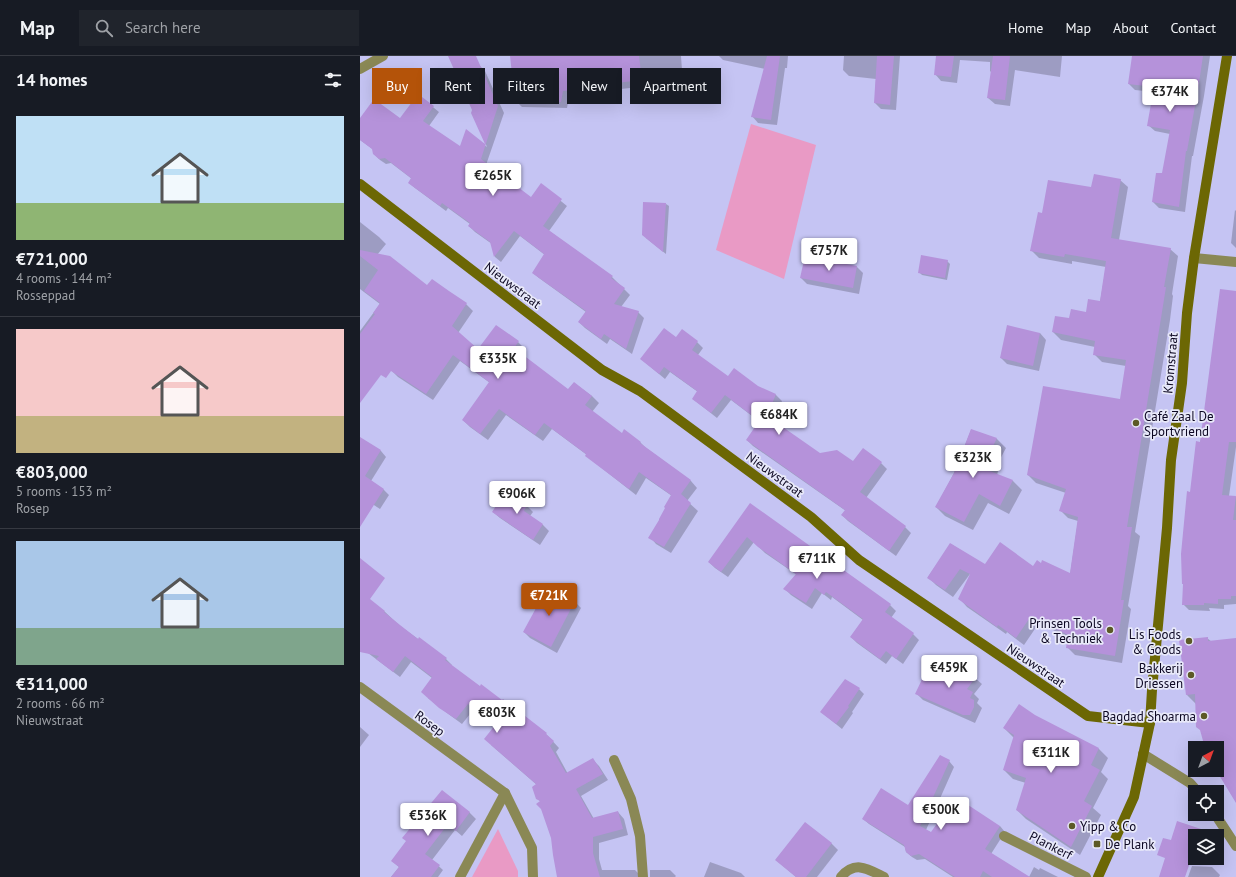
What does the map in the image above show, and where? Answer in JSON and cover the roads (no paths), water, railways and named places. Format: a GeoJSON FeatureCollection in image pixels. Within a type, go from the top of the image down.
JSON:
{"type":"FeatureCollection","features":[{"type":"Feature","properties":{"kind":"street"},"geometry":{"type":"LineString","coordinates":[[360,70],[383,56]]}},
{"type":"Feature","properties":{"kind":"street","name":"Kromstraat"},"geometry":{"type":"LineString","coordinates":[[1150,723],[1167,528],[1171,460],[1182,383],[1194,258],[1228,56]]}},
{"type":"Feature","properties":{"kind":"street","name":"Nieuwstraat"},"geometry":{"type":"LineString","coordinates":[[360,184],[602,370],[640,391],[811,517],[859,560],[1088,716],[1150,723]]}},
{"type":"Feature","properties":{"kind":"street"},"geometry":{"type":"LineString","coordinates":[[1194,258],[1236,262]]}},
{"type":"Feature","properties":{"kind":"street","name":"Rosep"},"geometry":{"type":"LineString","coordinates":[[360,688],[505,793],[532,848],[533,877]]}},
{"type":"Feature","properties":{"kind":"street"},"geometry":{"type":"LineString","coordinates":[[1098,877],[1134,797],[1150,723]]}},
{"type":"Feature","properties":{"kind":"street"},"geometry":{"type":"LineString","coordinates":[[1143,754],[1192,785]]}},
{"type":"Feature","properties":{"kind":"street"},"geometry":{"type":"LineString","coordinates":[[614,760],[631,798],[640,836],[643,877]]}},
{"type":"Feature","properties":{"kind":"street"},"geometry":{"type":"LineString","coordinates":[[460,877],[505,793]]}},
{"type":"Feature","properties":{"kind":"street"},"geometry":{"type":"LineString","coordinates":[[1220,821],[1236,846]]}},
{"type":"Feature","properties":{"kind":"street","name":"Plankerf"},"geometry":{"type":"LineString","coordinates":[[1004,836],[1086,877]]}},
{"type":"Feature","properties":{"kind":"street"},"geometry":{"type":"LineString","coordinates":[[841,877],[845,872],[857,867],[864,867],[884,877]]}},
{"type":"Feature","properties":{"kind":"place","name":"Café Zaal De Sportvriend"},"geometry":{"type":"Point","coordinates":[1136,423]}},
{"type":"Feature","properties":{"kind":"place","name":"Prinsen Tools & Techniek"},"geometry":{"type":"Point","coordinates":[1110,630]}},
{"type":"Feature","properties":{"kind":"place","name":"Lis Foods & Goods"},"geometry":{"type":"Point","coordinates":[1189,641]}},
{"type":"Feature","properties":{"kind":"place","name":"Bakkerij Driessen"},"geometry":{"type":"Point","coordinates":[1191,675]}},
{"type":"Feature","properties":{"kind":"place","name":"Bagdad Shoarma"},"geometry":{"type":"Point","coordinates":[1204,716]}},
{"type":"Feature","properties":{"kind":"place","name":"Yipp & Co"},"geometry":{"type":"Point","coordinates":[1072,826]}},
{"type":"Feature","properties":{"kind":"place","name":"De Plank"},"geometry":{"type":"Point","coordinates":[1097,844]}}]}
